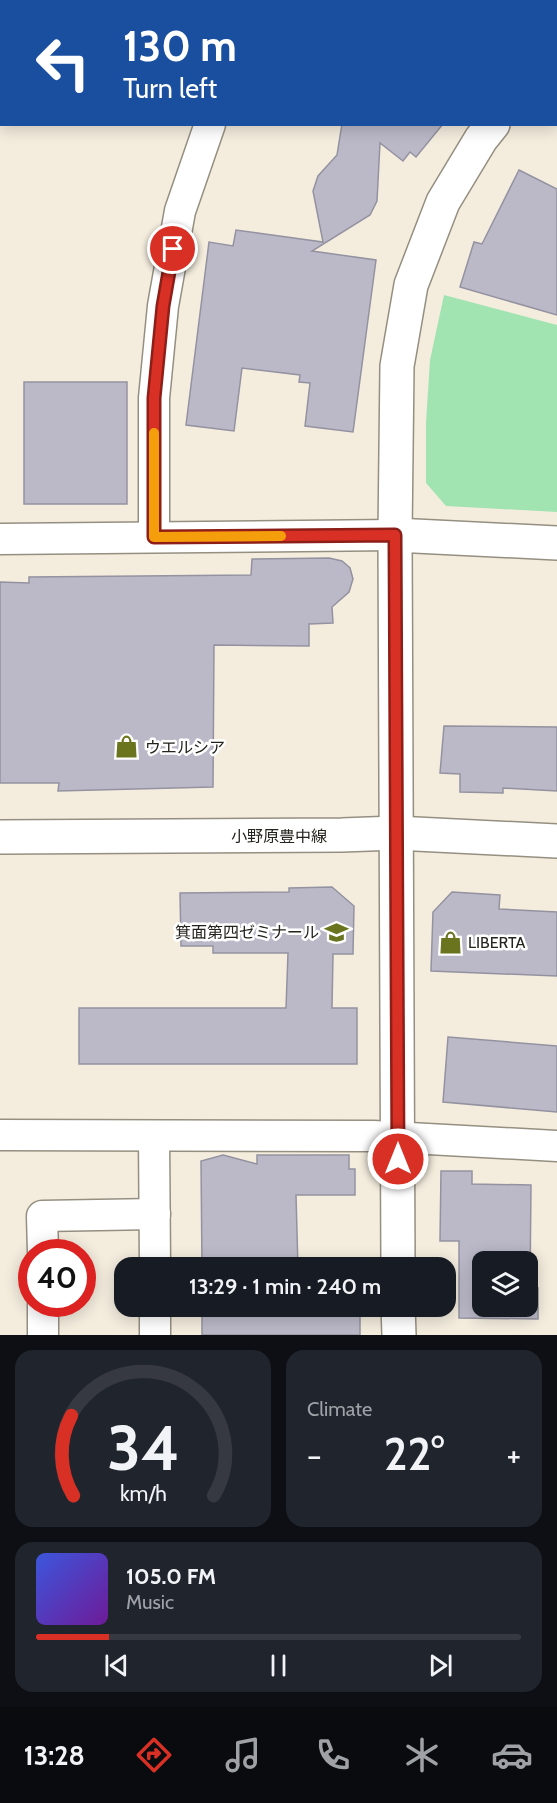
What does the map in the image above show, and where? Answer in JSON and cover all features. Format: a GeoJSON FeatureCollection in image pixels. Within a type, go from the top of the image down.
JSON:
{"type":"FeatureCollection","features":[{"type":"Feature","properties":{"kind":"street"},"geometry":{"type":"LineString","coordinates":[[154,537],[154,398],[163,306],[180,211],[209,126]]}},
{"type":"Feature","properties":{"kind":"street"},"geometry":{"type":"LineString","coordinates":[[398,1257],[395,535],[397,366],[411,285],[443,202],[491,126]]}},
{"type":"Feature","properties":{"kind":"street"},"geometry":{"type":"LineString","coordinates":[[0,539],[395,535],[557,543]]}},
{"type":"Feature","properties":{"kind":"street","name":"小野原豊中線"},"geometry":{"type":"LineString","coordinates":[[0,837],[342,836],[396,833],[557,842]]}},
{"type":"Feature","properties":{"kind":"street"},"geometry":{"type":"LineString","coordinates":[[0,1135],[398,1138],[557,1146]]}},
{"type":"Feature","properties":{"kind":"street"},"geometry":{"type":"LineString","coordinates":[[154,1136],[155,1257]]}},
{"type":"Feature","properties":{"kind":"street"},"geometry":{"type":"LineString","coordinates":[[43,1239],[42,1216],[155,1214]]}},
{"type":"Feature","properties":{"kind":"street"},"geometry":{"type":"LineString","coordinates":[[43,1317],[43,1335]]}},
{"type":"Feature","properties":{"kind":"street"},"geometry":{"type":"LineString","coordinates":[[155,1317],[155,1335]]}},
{"type":"Feature","properties":{"kind":"street"},"geometry":{"type":"LineString","coordinates":[[398,1317],[399,1335]]}},
{"type":"Feature","properties":{"kind":"green space"},"geometry":{"type":"Polygon","coordinates":[[[444,295],[557,325],[557,512],[446,506],[426,483],[426,423],[430,360],[444,295]]]}},
{"type":"Feature","properties":{"kind":"building"},"geometry":{"type":"Polygon","coordinates":[[[342,126],[441,126],[416,157],[410,152],[403,161],[380,143],[377,201],[370,215],[312,251],[376,260],[353,432],[305,426],[310,383],[299,382],[300,375],[242,368],[234,431],[186,425],[209,242],[233,246],[236,230],[323,242],[313,191],[318,176],[337,155],[342,126]]]}},
{"type":"Feature","properties":{"kind":"building"},"geometry":{"type":"Polygon","coordinates":[[[519,170],[557,189],[557,315],[460,287],[474,242],[482,244],[519,170]]]}},
{"type":"Feature","properties":{"kind":"building"},"geometry":{"type":"Polygon","coordinates":[[[24,382],[127,382],[127,504],[24,504],[24,382]]]}},
{"type":"Feature","properties":{"kind":"building"},"geometry":{"type":"Polygon","coordinates":[[[329,558],[342,561],[350,568],[353,579],[349,592],[332,607],[333,623],[309,624],[309,646],[214,645],[213,787],[58,791],[59,783],[0,783],[0,582],[29,583],[29,577],[251,575],[252,559],[329,558]]]}},
{"type":"Feature","properties":{"kind":"building"},"geometry":{"type":"Polygon","coordinates":[[[444,726],[557,727],[557,791],[503,788],[503,793],[460,792],[460,774],[440,773],[444,726]]]}},
{"type":"Feature","properties":{"kind":"building"},"geometry":{"type":"Polygon","coordinates":[[[332,887],[354,906],[353,954],[333,954],[332,1008],[357,1008],[357,1064],[79,1064],[79,1008],[286,1008],[288,953],[213,953],[213,946],[181,946],[180,893],[289,892],[289,888],[332,887]]]}},
{"type":"Feature","properties":{"kind":"building"},"geometry":{"type":"Polygon","coordinates":[[[452,892],[500,895],[499,909],[557,912],[557,976],[431,971],[433,912],[452,892]]]}},
{"type":"Feature","properties":{"kind":"building"},"geometry":{"type":"Polygon","coordinates":[[[448,1037],[557,1046],[557,1112],[443,1102],[448,1037]]]}},
{"type":"Feature","properties":{"kind":"building"},"geometry":{"type":"Polygon","coordinates":[[[223,1155],[257,1164],[257,1155],[349,1155],[349,1169],[355,1169],[355,1195],[296,1195],[298,1257],[202,1257],[201,1161],[223,1155]]]}},
{"type":"Feature","properties":{"kind":"building"},"geometry":{"type":"Polygon","coordinates":[[[441,1171],[472,1171],[472,1184],[531,1185],[530,1251],[472,1251],[472,1317],[538,1317],[538,1319],[459,1318],[459,1241],[440,1241],[441,1171]]]}},
{"type":"Feature","properties":{"kind":"building"},"geometry":{"type":"Polygon","coordinates":[[[202,1317],[360,1317],[360,1335],[202,1335],[202,1317]]]}},
{"type":"Feature","properties":{"kind":"slow traffic"},"geometry":{"type":"LineString","coordinates":[[154,433],[154,537],[281,536]]}},
{"type":"Feature","properties":{"kind":"place","name":"ウエルシア"},"geometry":{"type":"Point","coordinates":[127,747]}},
{"type":"Feature","properties":{"kind":"place","name":"箕面第四ゼミナール"},"geometry":{"type":"Point","coordinates":[337,932]}},
{"type":"Feature","properties":{"kind":"place","name":"LIBERTA"},"geometry":{"type":"Point","coordinates":[450,942]}},
{"type":"Feature","properties":{"kind":"route"},"geometry":{"type":"LineString","coordinates":[[173,249],[163,306],[154,398],[154,537],[395,535],[398,1159]]}}]}
